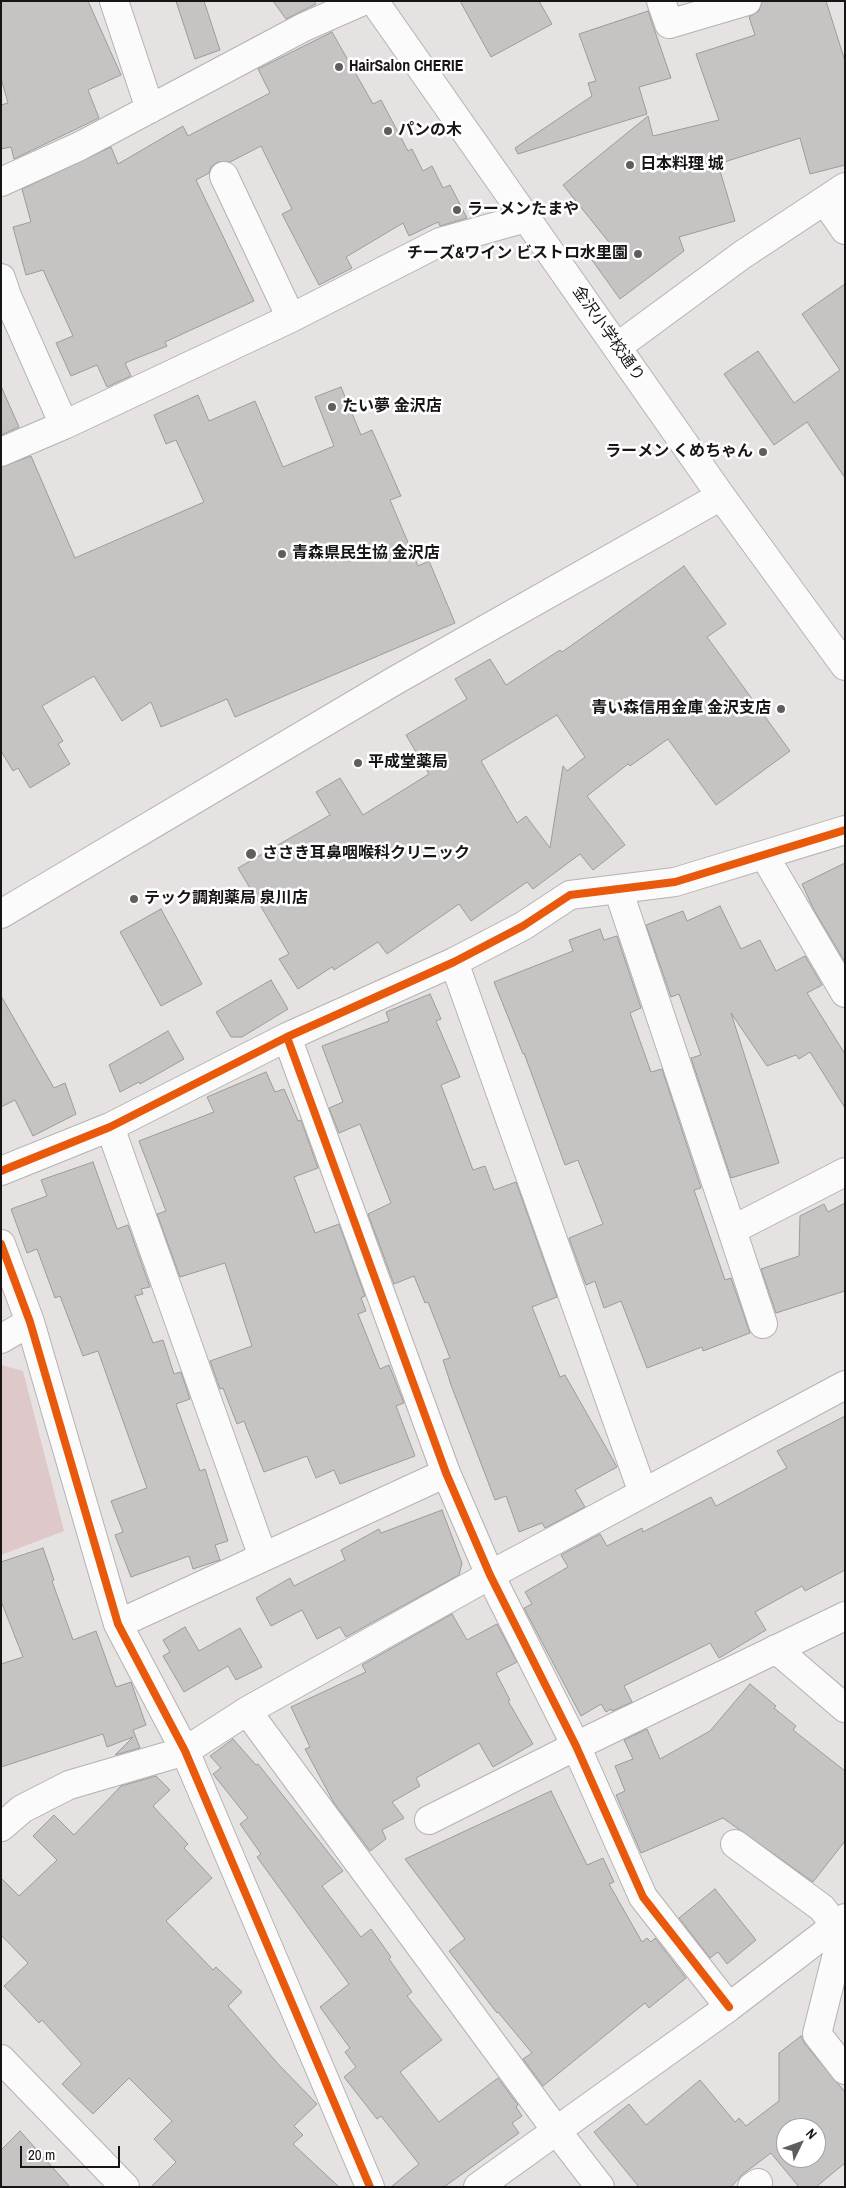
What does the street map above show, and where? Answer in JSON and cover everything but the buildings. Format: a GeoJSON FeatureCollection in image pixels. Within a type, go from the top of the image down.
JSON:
{"type":"FeatureCollection","features":[{"type":"Feature","properties":{"kind":"street"},"geometry":{"type":"LineString","coordinates":[[114,1],[150,109]]}},
{"type":"Feature","properties":{"kind":"street"},"geometry":{"type":"LineString","coordinates":[[1,182],[80,146],[304,28],[364,1]]}},
{"type":"Feature","properties":{"kind":"street","name":"金沢小学校通り"},"geometry":{"type":"LineString","coordinates":[[374,1],[721,496],[845,666]]}},
{"type":"Feature","properties":{"kind":"street"},"geometry":{"type":"LineString","coordinates":[[661,1],[669,24],[747,1]]}},
{"type":"Feature","properties":{"kind":"street"},"geometry":{"type":"LineString","coordinates":[[224,176],[291,318]]}},
{"type":"Feature","properties":{"kind":"street"},"geometry":{"type":"LineString","coordinates":[[617,347],[742,255],[835,194],[845,230]]}},
{"type":"Feature","properties":{"kind":"street"},"geometry":{"type":"LineString","coordinates":[[1,452],[64,425],[291,318],[440,242],[526,218]]}},
{"type":"Feature","properties":{"kind":"street"},"geometry":{"type":"LineString","coordinates":[[1,278],[6,296],[64,425]]}},
{"type":"Feature","properties":{"kind":"street"},"geometry":{"type":"LineString","coordinates":[[1,914],[388,685],[721,496]]}},
{"type":"Feature","properties":{"kind":"street"},"geometry":{"type":"LineString","coordinates":[[1,1171],[110,1127],[287,1037],[454,962],[523,926],[570,895],[675,882],[845,830]]}},
{"type":"Feature","properties":{"kind":"street"},"geometry":{"type":"LineString","coordinates":[[764,855],[845,993]]}},
{"type":"Feature","properties":{"kind":"street"},"geometry":{"type":"LineString","coordinates":[[618,889],[763,1324]]}},
{"type":"Feature","properties":{"kind":"street"},"geometry":{"type":"LineString","coordinates":[[454,962],[643,1493]]}},
{"type":"Feature","properties":{"kind":"street"},"geometry":{"type":"LineString","coordinates":[[287,1037],[446,1473],[490,1575],[576,1746],[643,1897],[729,2007]]}},
{"type":"Feature","properties":{"kind":"street"},"geometry":{"type":"LineString","coordinates":[[110,1127],[263,1557]]}},
{"type":"Feature","properties":{"kind":"street"},"geometry":{"type":"LineString","coordinates":[[732,1230],[845,1172]]}},
{"type":"Feature","properties":{"kind":"street"},"geometry":{"type":"LineString","coordinates":[[1,1244],[30,1322],[118,1624],[184,1751],[370,2187]]}},
{"type":"Feature","properties":{"kind":"street"},"geometry":{"type":"LineString","coordinates":[[1,1339],[30,1322]]}},
{"type":"Feature","properties":{"kind":"street"},"geometry":{"type":"LineString","coordinates":[[1,1827],[22,1809],[69,1785],[184,1751],[247,1710],[490,1575],[845,1385]]}},
{"type":"Feature","properties":{"kind":"street"},"geometry":{"type":"LineString","coordinates":[[118,1624],[446,1473]]}},
{"type":"Feature","properties":{"kind":"street"},"geometry":{"type":"LineString","coordinates":[[429,1820],[576,1746],[845,1616]]}},
{"type":"Feature","properties":{"kind":"street"},"geometry":{"type":"LineString","coordinates":[[776,1649],[845,1708]]}},
{"type":"Feature","properties":{"kind":"street"},"geometry":{"type":"LineString","coordinates":[[247,1710],[600,2187]]}},
{"type":"Feature","properties":{"kind":"street"},"geometry":{"type":"LineString","coordinates":[[734,1844],[842,1922]]}},
{"type":"Feature","properties":{"kind":"street"},"geometry":{"type":"LineString","coordinates":[[478,2187],[729,2007],[842,1922]]}},
{"type":"Feature","properties":{"kind":"street"},"geometry":{"type":"LineString","coordinates":[[842,1922],[817,2034],[845,2070]]}},
{"type":"Feature","properties":{"kind":"street"},"geometry":{"type":"LineString","coordinates":[[1,2059],[125,2187]]}},
{"type":"Feature","properties":{"kind":"shaded area"},"geometry":{"type":"Polygon","coordinates":[[[1,1365],[23,1371],[64,1531],[1,1555],[1,1365]]]}},
{"type":"Feature","properties":{"kind":"cycle path"},"geometry":{"type":"LineString","coordinates":[[1,1171],[110,1127],[287,1037],[454,962],[523,926],[570,895],[675,882],[845,830]]}},
{"type":"Feature","properties":{"kind":"cycle path"},"geometry":{"type":"LineString","coordinates":[[287,1037],[446,1473],[490,1575],[576,1746],[643,1897],[729,2007]]}},
{"type":"Feature","properties":{"kind":"cycle path"},"geometry":{"type":"LineString","coordinates":[[1,1244],[30,1322],[118,1624],[185,1751],[370,2187]]}},
{"type":"Feature","properties":{"kind":"place","name":"HairSalon CHERIE"},"geometry":{"type":"Point","coordinates":[339,67]}},
{"type":"Feature","properties":{"kind":"place","name":"パンの木"},"geometry":{"type":"Point","coordinates":[388,131]}},
{"type":"Feature","properties":{"kind":"place","name":"日本料理 城"},"geometry":{"type":"Point","coordinates":[630,165]}},
{"type":"Feature","properties":{"kind":"place","name":"ラーメンたまや"},"geometry":{"type":"Point","coordinates":[457,210]}},
{"type":"Feature","properties":{"kind":"place","name":"チーズ&ワイン ビストロ水里園"},"geometry":{"type":"Point","coordinates":[638,254]}},
{"type":"Feature","properties":{"kind":"place","name":"たい夢 金沢店"},"geometry":{"type":"Point","coordinates":[332,407]}},
{"type":"Feature","properties":{"kind":"place","name":"ラーメン くめちゃん"},"geometry":{"type":"Point","coordinates":[763,452]}},
{"type":"Feature","properties":{"kind":"place","name":"青森県民生協 金沢店"},"geometry":{"type":"Point","coordinates":[282,554]}},
{"type":"Feature","properties":{"kind":"place","name":"青い森信用金庫 金沢支店"},"geometry":{"type":"Point","coordinates":[781,709]}},
{"type":"Feature","properties":{"kind":"place","name":"平成堂薬局"},"geometry":{"type":"Point","coordinates":[358,763]}},
{"type":"Feature","properties":{"kind":"place","name":"ささき耳鼻咽喉科クリニック"},"geometry":{"type":"Point","coordinates":[251,854]}},
{"type":"Feature","properties":{"kind":"place","name":"テック調剤薬局 泉川店"},"geometry":{"type":"Point","coordinates":[134,899]}}]}
